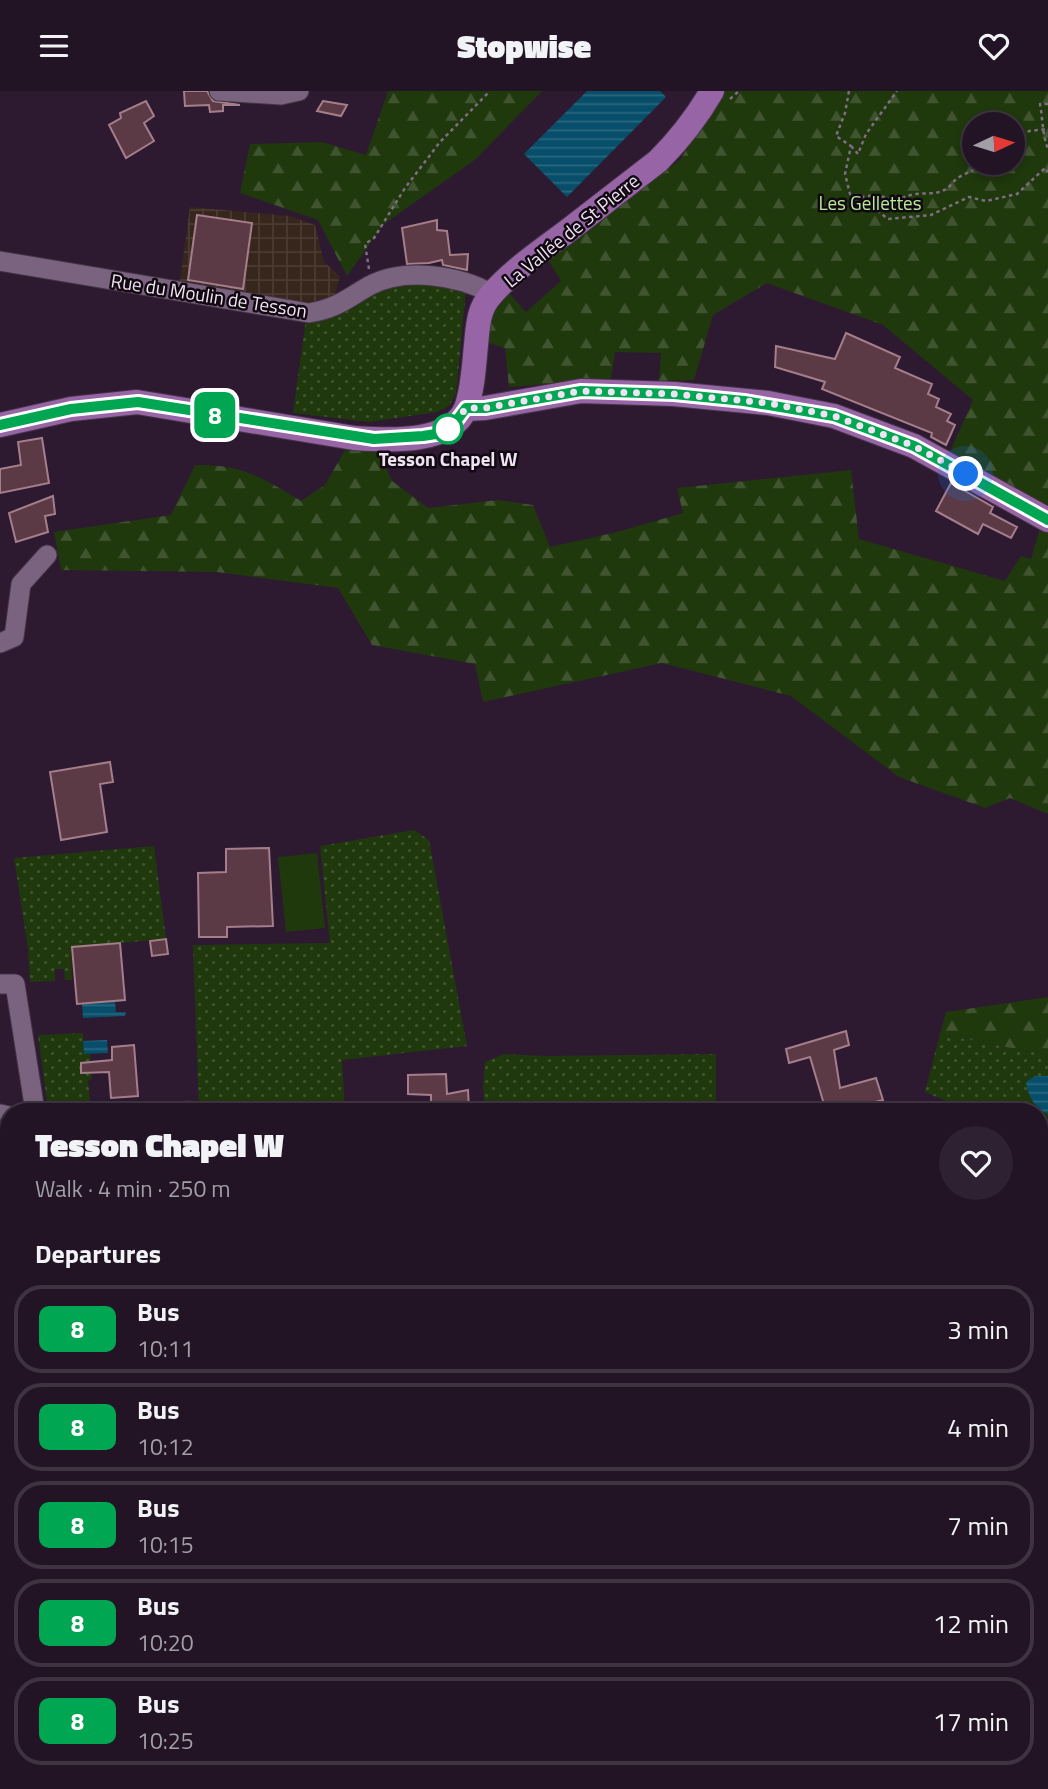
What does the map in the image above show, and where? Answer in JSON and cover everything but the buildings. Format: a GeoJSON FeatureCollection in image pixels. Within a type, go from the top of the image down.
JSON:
{"type":"FeatureCollection","features":[{"type":"Feature","properties":{"kind":"main road","name":"La Vallée de St Pierre"},"geometry":{"type":"LineString","coordinates":[[466,408],[482,307],[492,294],[529,260],[658,161],[684,133],[712,91]]}},
{"type":"Feature","properties":{"kind":"main road"},"geometry":{"type":"LineString","coordinates":[[0,425],[71,409],[138,402],[374,439],[442,433],[454,424],[466,408],[485,408],[581,391],[674,394],[768,403],[834,416],[914,446],[1048,520]]}},
{"type":"Feature","properties":{"kind":"street"},"geometry":{"type":"LineString","coordinates":[[219,91],[281,95],[299,91]]}},
{"type":"Feature","properties":{"kind":"street","name":"Rue du Moulin de Tesson"},"geometry":{"type":"LineString","coordinates":[[0,261],[309,313],[343,303],[371,285],[402,275],[435,277],[477,285],[492,294]]}},
{"type":"Feature","properties":{"kind":"street"},"geometry":{"type":"LineString","coordinates":[[0,643],[14,637],[21,584],[47,555]]}},
{"type":"Feature","properties":{"kind":"street"},"geometry":{"type":"LineString","coordinates":[[0,984],[15,984],[34,1103]]}},
{"type":"Feature","properties":{"kind":"path"},"geometry":{"type":"LineString","coordinates":[[371,285],[365,244],[374,238],[405,188],[440,142],[490,91]]}},
{"type":"Feature","properties":{"kind":"path"},"geometry":{"type":"LineString","coordinates":[[849,91],[845,113],[836,136],[858,154],[866,134],[897,91]]}},
{"type":"Feature","properties":{"kind":"path"},"geometry":{"type":"LineString","coordinates":[[1048,104],[1040,104],[1048,149]]}},
{"type":"Feature","properties":{"kind":"path"},"geometry":{"type":"LineString","coordinates":[[1026,134],[1029,131],[1048,129]]}},
{"type":"Feature","properties":{"kind":"path"},"geometry":{"type":"LineString","coordinates":[[851,146],[845,174],[850,194],[861,197],[876,195],[895,200],[914,194],[936,193],[947,189],[965,175]]}},
{"type":"Feature","properties":{"kind":"path"},"geometry":{"type":"LineString","coordinates":[[861,197],[888,219],[931,215],[969,197],[986,201],[1017,194],[1047,167]]}},
{"type":"Feature","properties":{"kind":"path"},"geometry":{"type":"LineString","coordinates":[[1047,167],[1048,172]]}},
{"type":"Feature","properties":{"kind":"shaded area"},"geometry":{"type":"Polygon","coordinates":[[[190,207],[290,216],[315,225],[324,262],[340,276],[334,299],[312,304],[179,286],[190,207]]]}},
{"type":"Feature","properties":{"kind":"green space"},"geometry":{"type":"Polygon","coordinates":[[[388,91],[542,91],[476,159],[384,224],[347,276],[318,220],[240,193],[250,144],[322,142],[366,155],[388,91]]]}},
{"type":"Feature","properties":{"kind":"green space","name":"Les Gellettes"},"geometry":{"type":"Polygon","coordinates":[[[721,91],[1048,91],[1048,512],[950,452],[973,400],[883,325],[767,283],[713,315],[694,380],[659,381],[661,353],[615,352],[611,379],[509,387],[505,348],[484,341],[490,314],[508,292],[526,312],[561,281],[547,258],[680,160],[721,91]]]}},
{"type":"Feature","properties":{"kind":"green space"},"geometry":{"type":"Polygon","coordinates":[[[393,284],[429,284],[466,290],[456,394],[449,406],[437,412],[369,422],[293,413],[306,319],[338,316],[393,284]]]}},
{"type":"Feature","properties":{"kind":"green space"},"geometry":{"type":"Polygon","coordinates":[[[348,445],[379,450],[392,481],[428,508],[498,500],[533,505],[550,547],[683,513],[677,488],[851,470],[859,539],[1005,581],[1021,556],[1031,559],[1041,525],[1048,530],[1048,814],[1010,798],[985,808],[899,777],[791,696],[662,663],[483,702],[475,664],[372,645],[338,588],[217,572],[61,570],[54,532],[171,515],[195,465],[226,467],[251,474],[301,501],[325,485],[348,445]]]}},
{"type":"Feature","properties":{"kind":"green space"},"geometry":{"type":"Polygon","coordinates":[[[414,830],[429,840],[467,1046],[342,1060],[345,1103],[199,1103],[193,945],[330,943],[320,846],[414,830]]]}},
{"type":"Feature","properties":{"kind":"green space"},"geometry":{"type":"Polygon","coordinates":[[[154,846],[166,939],[71,947],[72,980],[65,980],[64,969],[55,969],[55,981],[30,982],[28,949],[14,858],[154,846]]]}},
{"type":"Feature","properties":{"kind":"green space"},"geometry":{"type":"Polygon","coordinates":[[[317,853],[325,928],[286,932],[278,857],[317,853]]]}},
{"type":"Feature","properties":{"kind":"green space"},"geometry":{"type":"Polygon","coordinates":[[[1048,997],[1048,1055],[940,1034],[946,1012],[1048,997]]]}},
{"type":"Feature","properties":{"kind":"green space"},"geometry":{"type":"Polygon","coordinates":[[[83,1033],[84,1054],[90,1054],[90,1101],[47,1103],[38,1035],[83,1033]]]}},
{"type":"Feature","properties":{"kind":"green space"},"geometry":{"type":"Polygon","coordinates":[[[940,1034],[1048,1055],[1048,1103],[951,1103],[925,1092],[940,1034]]]}},
{"type":"Feature","properties":{"kind":"green space"},"geometry":{"type":"Polygon","coordinates":[[[504,1054],[716,1054],[716,1103],[484,1103],[485,1062],[504,1054]]]}},
{"type":"Feature","properties":{"kind":"water"},"geometry":{"type":"Polygon","coordinates":[[[587,91],[660,91],[666,97],[567,197],[524,154],[587,91]]]}},
{"type":"Feature","properties":{"kind":"water"},"geometry":{"type":"Polygon","coordinates":[[[115,1001],[116,1012],[126,1012],[125,1016],[83,1018],[82,1004],[115,1001]]]}},
{"type":"Feature","properties":{"kind":"water"},"geometry":{"type":"Polygon","coordinates":[[[107,1040],[108,1053],[84,1054],[83,1041],[107,1040]]]}},
{"type":"Feature","properties":{"kind":"water"},"geometry":{"type":"Polygon","coordinates":[[[1035,1076],[1048,1076],[1048,1103],[1034,1103],[1026,1082],[1035,1076]]]}},
{"type":"Feature","properties":{"kind":"bus line","name":"8"},"geometry":{"type":"LineString","coordinates":[[0,425],[71,409],[138,402],[354,438],[374,439],[442,433],[454,424],[466,408],[485,408],[581,391],[674,394],[768,403],[834,416],[914,446],[1048,520]]}},
{"type":"Feature","properties":{"kind":"place","name":"Tesson Chapel W"},"geometry":{"type":"Point","coordinates":[448,429]}},
{"type":"Feature","properties":{"kind":"route"},"geometry":{"type":"LineString","coordinates":[[448,429],[442,433],[454,424],[466,408],[485,408],[581,391],[674,394],[768,403],[834,416],[914,446],[966,474]]}}]}
